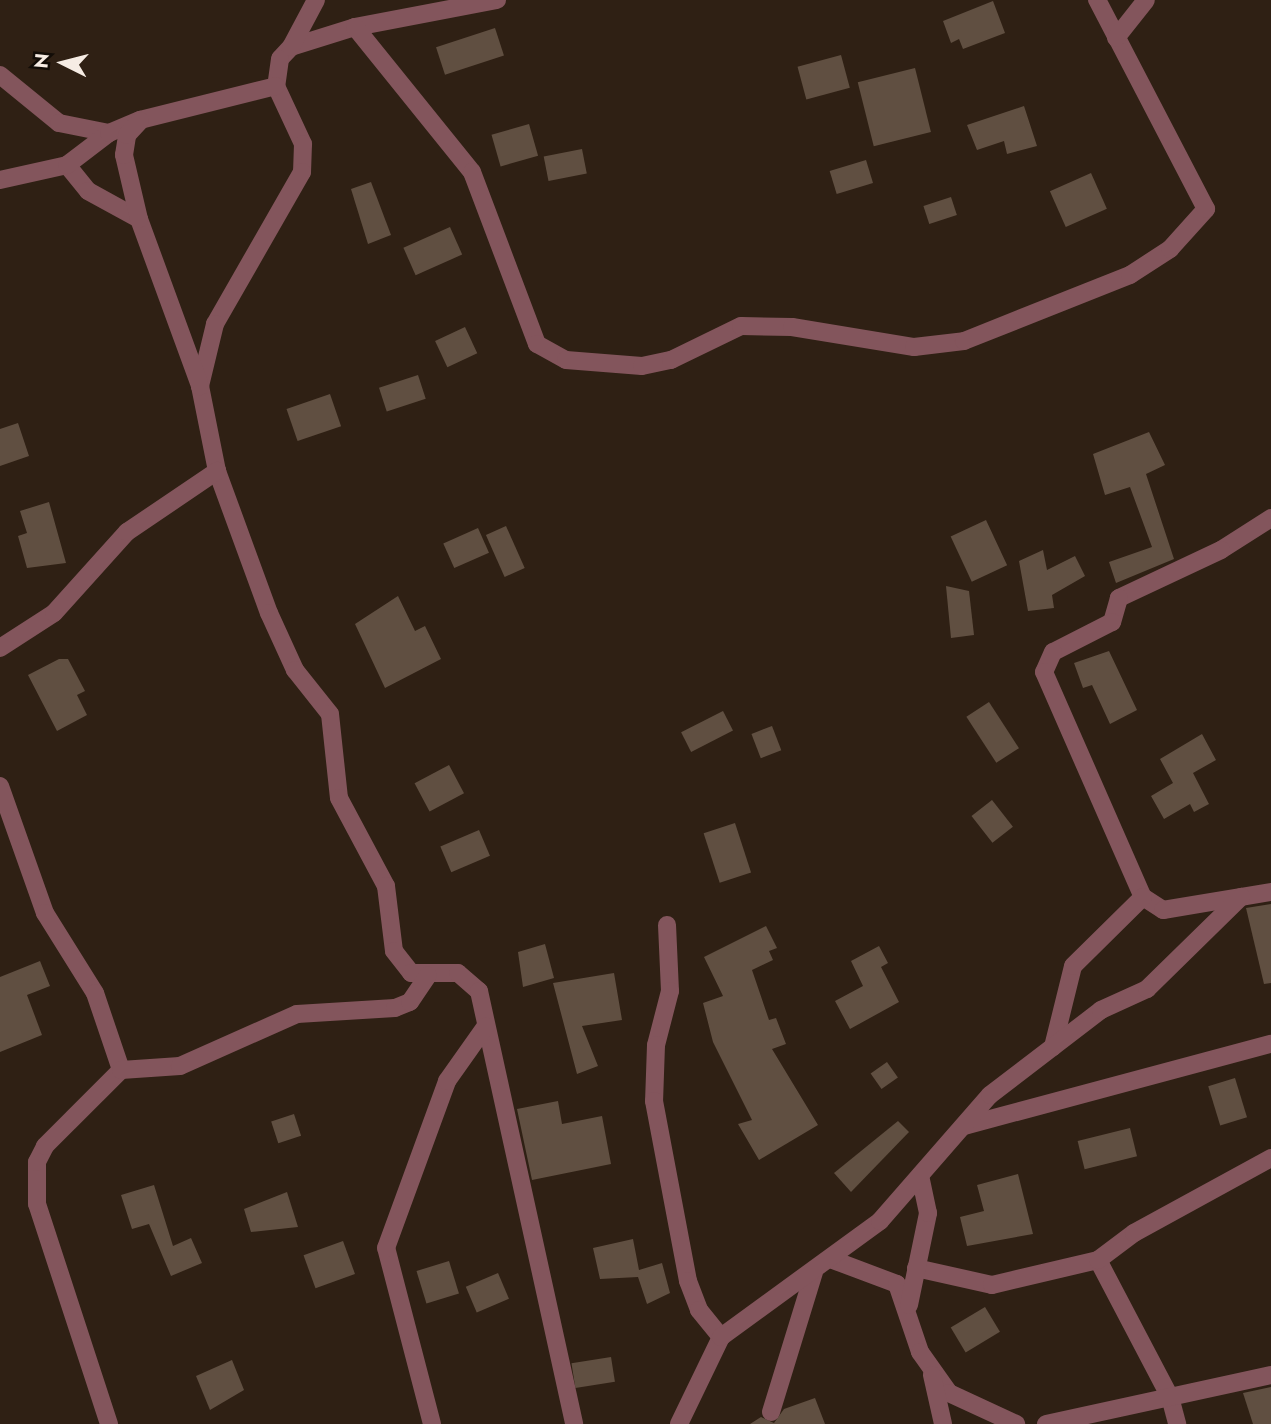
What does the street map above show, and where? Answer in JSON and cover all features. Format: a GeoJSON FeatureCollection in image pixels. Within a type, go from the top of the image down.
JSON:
{"type":"FeatureCollection","features":[{"type":"Feature","properties":{"kind":"street"},"geometry":{"type":"LineString","coordinates":[[200,386],[215,324],[303,172],[303,144],[276,86],[280,59],[291,47],[316,0]]}},
{"type":"Feature","properties":{"kind":"street"},"geometry":{"type":"LineString","coordinates":[[291,47],[355,27],[497,0]]}},
{"type":"Feature","properties":{"kind":"street"},"geometry":{"type":"LineString","coordinates":[[355,27],[472,172],[537,344],[566,360],[642,366],[671,360],[741,326],[792,327],[914,347],[964,341],[1130,275],[1170,249],[1206,209],[1097,0]]}},
{"type":"Feature","properties":{"kind":"street"},"geometry":{"type":"LineString","coordinates":[[1116,38],[1146,0]]}},
{"type":"Feature","properties":{"kind":"street"},"geometry":{"type":"LineString","coordinates":[[0,75],[59,123],[109,133]]}},
{"type":"Feature","properties":{"kind":"street"},"geometry":{"type":"LineString","coordinates":[[0,180],[67,166],[109,133],[141,120],[276,86]]}},
{"type":"Feature","properties":{"kind":"street"},"geometry":{"type":"LineString","coordinates":[[141,120],[127,135],[124,155],[139,219],[200,386],[217,471],[283,648],[330,714],[339,798],[386,886],[394,951],[411,973],[458,973],[472,980],[486,1026],[574,1424]]}},
{"type":"Feature","properties":{"kind":"street"},"geometry":{"type":"LineString","coordinates":[[67,166],[88,191],[139,219]]}},
{"type":"Feature","properties":{"kind":"street"},"geometry":{"type":"LineString","coordinates":[[0,648],[54,612],[127,532],[217,471]]}},
{"type":"Feature","properties":{"kind":"street"},"geometry":{"type":"LineString","coordinates":[[1271,518],[1221,550],[1119,598],[1112,622],[1047,661],[1046,679],[1143,897],[1163,910],[1271,892]]}},
{"type":"Feature","properties":{"kind":"street"},"geometry":{"type":"LineString","coordinates":[[0,786],[45,913],[95,993],[121,1070]]}},
{"type":"Feature","properties":{"kind":"street"},"geometry":{"type":"LineString","coordinates":[[1053,1048],[1073,965],[1143,897]]}},
{"type":"Feature","properties":{"kind":"street"},"geometry":{"type":"LineString","coordinates":[[679,1424],[721,1337],[832,1259],[880,1221],[990,1095],[1101,1010],[1147,989],[1241,897]]}},
{"type":"Feature","properties":{"kind":"street"},"geometry":{"type":"LineString","coordinates":[[667,925],[670,991],[656,1045],[654,1101],[688,1281],[699,1310],[721,1337]]}},
{"type":"Feature","properties":{"kind":"street"},"geometry":{"type":"LineString","coordinates":[[109,1424],[35,1185],[45,1146],[121,1070],[180,1066],[297,1014],[395,1008],[410,1002],[428,975]]}},
{"type":"Feature","properties":{"kind":"street"},"geometry":{"type":"LineString","coordinates":[[432,1424],[386,1248],[447,1081],[486,1026]]}},
{"type":"Feature","properties":{"kind":"street"},"geometry":{"type":"LineString","coordinates":[[960,1127],[1042,1100],[1271,1044]]}},
{"type":"Feature","properties":{"kind":"street"},"geometry":{"type":"LineString","coordinates":[[916,1268],[992,1285],[1098,1260],[1134,1233],[1271,1158]]}},
{"type":"Feature","properties":{"kind":"street"},"geometry":{"type":"LineString","coordinates":[[909,1305],[928,1200],[920,1175]]}},
{"type":"Feature","properties":{"kind":"street"},"geometry":{"type":"LineString","coordinates":[[832,1259],[882,1273],[909,1305],[932,1372],[943,1424]]}},
{"type":"Feature","properties":{"kind":"street"},"geometry":{"type":"LineString","coordinates":[[1098,1260],[1170,1397],[1177,1424]]}},
{"type":"Feature","properties":{"kind":"street"},"geometry":{"type":"LineString","coordinates":[[771,1412],[814,1272]]}},
{"type":"Feature","properties":{"kind":"street"},"geometry":{"type":"LineString","coordinates":[[932,1372],[949,1393],[1016,1424]]}},
{"type":"Feature","properties":{"kind":"street"},"geometry":{"type":"LineString","coordinates":[[1046,1424],[1271,1375]]}},
{"type":"Feature","properties":{"kind":"building"},"geometry":{"type":"Polygon","coordinates":[[[993,1],[1005,33],[963,49],[959,39],[951,43],[943,21],[993,1]]]}},
{"type":"Feature","properties":{"kind":"building"},"geometry":{"type":"Polygon","coordinates":[[[495,28],[504,56],[445,75],[436,47],[495,28]]]}},
{"type":"Feature","properties":{"kind":"building"},"geometry":{"type":"Polygon","coordinates":[[[841,55],[850,88],[806,99],[798,67],[841,55]]]}},
{"type":"Feature","properties":{"kind":"building"},"geometry":{"type":"Polygon","coordinates":[[[915,68],[931,132],[874,146],[858,82],[915,68]]]}},
{"type":"Feature","properties":{"kind":"building"},"geometry":{"type":"Polygon","coordinates":[[[1024,106],[1037,146],[1007,154],[1004,141],[977,150],[967,125],[1024,106]]]}},
{"type":"Feature","properties":{"kind":"building"},"geometry":{"type":"Polygon","coordinates":[[[529,124],[538,156],[501,166],[492,135],[529,124]]]}},
{"type":"Feature","properties":{"kind":"building"},"geometry":{"type":"Polygon","coordinates":[[[582,149],[587,174],[548,181],[544,156],[582,149]]]}},
{"type":"Feature","properties":{"kind":"building"},"geometry":{"type":"Polygon","coordinates":[[[866,160],[873,183],[837,194],[830,171],[866,160]]]}},
{"type":"Feature","properties":{"kind":"building"},"geometry":{"type":"Polygon","coordinates":[[[1091,173],[1107,209],[1066,227],[1050,191],[1091,173]]]}},
{"type":"Feature","properties":{"kind":"building"},"geometry":{"type":"Polygon","coordinates":[[[371,182],[391,235],[368,244],[351,189],[371,182]]]}},
{"type":"Feature","properties":{"kind":"building"},"geometry":{"type":"Polygon","coordinates":[[[951,197],[957,215],[929,224],[923,206],[951,197]]]}},
{"type":"Feature","properties":{"kind":"building"},"geometry":{"type":"Polygon","coordinates":[[[450,227],[462,254],[416,275],[403,248],[450,227]]]}},
{"type":"Feature","properties":{"kind":"building"},"geometry":{"type":"Polygon","coordinates":[[[465,327],[477,353],[447,367],[435,341],[465,327]]]}},
{"type":"Feature","properties":{"kind":"building"},"geometry":{"type":"Polygon","coordinates":[[[418,375],[426,399],[387,411],[379,388],[418,375]]]}},
{"type":"Feature","properties":{"kind":"building"},"geometry":{"type":"Polygon","coordinates":[[[330,394],[341,426],[298,441],[287,409],[330,394]]]}},
{"type":"Feature","properties":{"kind":"building"},"geometry":{"type":"Polygon","coordinates":[[[18,423],[29,456],[0,466],[0,429],[18,423]]]}},
{"type":"Feature","properties":{"kind":"building"},"geometry":{"type":"Polygon","coordinates":[[[1149,432],[1165,465],[1146,474],[1174,559],[1116,583],[1109,562],[1152,547],[1130,487],[1105,495],[1093,454],[1149,432]]]}},
{"type":"Feature","properties":{"kind":"building"},"geometry":{"type":"Polygon","coordinates":[[[49,502],[66,563],[27,568],[18,536],[27,533],[20,511],[49,502]]]}},
{"type":"Feature","properties":{"kind":"building"},"geometry":{"type":"Polygon","coordinates":[[[986,520],[1007,565],[972,582],[951,536],[986,520]]]}},
{"type":"Feature","properties":{"kind":"building"},"geometry":{"type":"Polygon","coordinates":[[[506,526],[525,568],[505,577],[486,535],[506,526]]]}},
{"type":"Feature","properties":{"kind":"building"},"geometry":{"type":"Polygon","coordinates":[[[478,528],[489,553],[454,568],[443,543],[478,528]]]}},
{"type":"Feature","properties":{"kind":"building"},"geometry":{"type":"Polygon","coordinates":[[[1043,550],[1047,570],[1075,556],[1085,576],[1052,595],[1054,608],[1028,611],[1019,561],[1043,550]]]}},
{"type":"Feature","properties":{"kind":"building"},"geometry":{"type":"Polygon","coordinates":[[[946,586],[969,591],[974,635],[951,638],[946,586]]]}},
{"type":"Feature","properties":{"kind":"building"},"geometry":{"type":"Polygon","coordinates":[[[398,596],[415,631],[425,626],[441,659],[385,688],[355,624],[398,596]]]}},
{"type":"Feature","properties":{"kind":"building"},"geometry":{"type":"Polygon","coordinates":[[[1109,651],[1137,710],[1110,724],[1092,685],[1083,688],[1074,663],[1109,651]]]}},
{"type":"Feature","properties":{"kind":"building"},"geometry":{"type":"Polygon","coordinates":[[[59,659],[68,659],[85,691],[77,695],[87,715],[57,731],[28,675],[59,659]]]}},
{"type":"Feature","properties":{"kind":"building"},"geometry":{"type":"Polygon","coordinates":[[[989,702],[1019,748],[996,763],[966,717],[989,702]]]}},
{"type":"Feature","properties":{"kind":"building"},"geometry":{"type":"Polygon","coordinates":[[[723,711],[733,731],[691,752],[681,732],[723,711]]]}},
{"type":"Feature","properties":{"kind":"building"},"geometry":{"type":"Polygon","coordinates":[[[772,726],[781,750],[761,758],[751,734],[772,726]]]}},
{"type":"Feature","properties":{"kind":"building"},"geometry":{"type":"Polygon","coordinates":[[[1202,734],[1216,760],[1193,773],[1209,804],[1194,812],[1190,804],[1164,819],[1151,796],[1173,783],[1160,759],[1202,734]]]}},
{"type":"Feature","properties":{"kind":"building"},"geometry":{"type":"Polygon","coordinates":[[[449,765],[464,793],[430,812],[415,783],[449,765]]]}},
{"type":"Feature","properties":{"kind":"building"},"geometry":{"type":"Polygon","coordinates":[[[992,800],[1013,827],[992,843],[972,816],[992,800]]]}},
{"type":"Feature","properties":{"kind":"building"},"geometry":{"type":"Polygon","coordinates":[[[735,823],[751,872],[720,883],[704,833],[735,823]]]}},
{"type":"Feature","properties":{"kind":"building"},"geometry":{"type":"Polygon","coordinates":[[[479,830],[490,856],[451,872],[440,846],[479,830]]]}},
{"type":"Feature","properties":{"kind":"building"},"geometry":{"type":"Polygon","coordinates":[[[1271,904],[1271,983],[1264,984],[1246,908],[1271,904]]]}},
{"type":"Feature","properties":{"kind":"building"},"geometry":{"type":"Polygon","coordinates":[[[766,926],[777,948],[769,951],[773,960],[752,970],[769,1020],[776,1018],[786,1044],[772,1049],[818,1125],[759,1160],[738,1124],[752,1120],[713,1042],[703,1003],[723,996],[704,957],[766,926]]]}},
{"type":"Feature","properties":{"kind":"building"},"geometry":{"type":"Polygon","coordinates":[[[545,944],[554,978],[523,987],[518,952],[545,944]]]}},
{"type":"Feature","properties":{"kind":"building"},"geometry":{"type":"Polygon","coordinates":[[[879,946],[888,963],[881,967],[899,1002],[850,1029],[835,1001],[863,986],[851,961],[879,946]]]}},
{"type":"Feature","properties":{"kind":"building"},"geometry":{"type":"Polygon","coordinates":[[[40,961],[50,986],[27,995],[42,1035],[0,1052],[0,977],[40,961]]]}},
{"type":"Feature","properties":{"kind":"building"},"geometry":{"type":"Polygon","coordinates":[[[614,973],[622,1020],[582,1026],[598,1066],[577,1074],[553,983],[614,973]]]}},
{"type":"Feature","properties":{"kind":"building"},"geometry":{"type":"Polygon","coordinates":[[[887,1062],[898,1078],[882,1089],[871,1073],[887,1062]]]}},
{"type":"Feature","properties":{"kind":"building"},"geometry":{"type":"Polygon","coordinates":[[[1235,1078],[1247,1117],[1220,1125],[1208,1086],[1235,1078]]]}},
{"type":"Feature","properties":{"kind":"building"},"geometry":{"type":"Polygon","coordinates":[[[558,1101],[562,1124],[602,1116],[611,1164],[532,1180],[517,1109],[558,1101]]]}},
{"type":"Feature","properties":{"kind":"building"},"geometry":{"type":"Polygon","coordinates":[[[294,1114],[301,1136],[278,1143],[271,1121],[294,1114]]]}},
{"type":"Feature","properties":{"kind":"building"},"geometry":{"type":"Polygon","coordinates":[[[898,1121],[909,1132],[851,1192],[834,1173],[898,1121]]]}},
{"type":"Feature","properties":{"kind":"building"},"geometry":{"type":"Polygon","coordinates":[[[1130,1128],[1137,1156],[1085,1169],[1078,1141],[1130,1128]]]}},
{"type":"Feature","properties":{"kind":"building"},"geometry":{"type":"Polygon","coordinates":[[[1018,1174],[1033,1234],[967,1246],[960,1217],[984,1211],[977,1185],[1018,1174]]]}},
{"type":"Feature","properties":{"kind":"building"},"geometry":{"type":"Polygon","coordinates":[[[154,1185],[173,1246],[191,1238],[202,1263],[171,1276],[149,1224],[132,1229],[121,1195],[154,1185]]]}},
{"type":"Feature","properties":{"kind":"building"},"geometry":{"type":"Polygon","coordinates":[[[287,1192],[298,1227],[251,1232],[244,1209],[287,1192]]]}},
{"type":"Feature","properties":{"kind":"building"},"geometry":{"type":"Polygon","coordinates":[[[633,1239],[639,1270],[662,1263],[670,1293],[647,1304],[638,1277],[600,1279],[593,1248],[633,1239]]]}},
{"type":"Feature","properties":{"kind":"building"},"geometry":{"type":"Polygon","coordinates":[[[343,1241],[355,1274],[316,1288],[304,1255],[343,1241]]]}},
{"type":"Feature","properties":{"kind":"building"},"geometry":{"type":"Polygon","coordinates":[[[449,1261],[459,1294],[426,1303],[416,1271],[449,1261]]]}},
{"type":"Feature","properties":{"kind":"building"},"geometry":{"type":"Polygon","coordinates":[[[498,1273],[509,1299],[477,1312],[466,1287],[498,1273]]]}},
{"type":"Feature","properties":{"kind":"building"},"geometry":{"type":"Polygon","coordinates":[[[985,1307],[1000,1332],[966,1352],[951,1328],[985,1307]]]}},
{"type":"Feature","properties":{"kind":"building"},"geometry":{"type":"Polygon","coordinates":[[[611,1357],[615,1382],[575,1388],[571,1363],[611,1357]]]}},
{"type":"Feature","properties":{"kind":"building"},"geometry":{"type":"Polygon","coordinates":[[[232,1360],[244,1390],[210,1410],[196,1376],[232,1360]]]}},
{"type":"Feature","properties":{"kind":"building"},"geometry":{"type":"Polygon","coordinates":[[[1271,1387],[1271,1424],[1253,1424],[1243,1393],[1271,1387]]]}},
{"type":"Feature","properties":{"kind":"building"},"geometry":{"type":"Polygon","coordinates":[[[815,1398],[825,1424],[750,1424],[761,1417],[774,1423],[784,1409],[815,1398]]]}}]}
